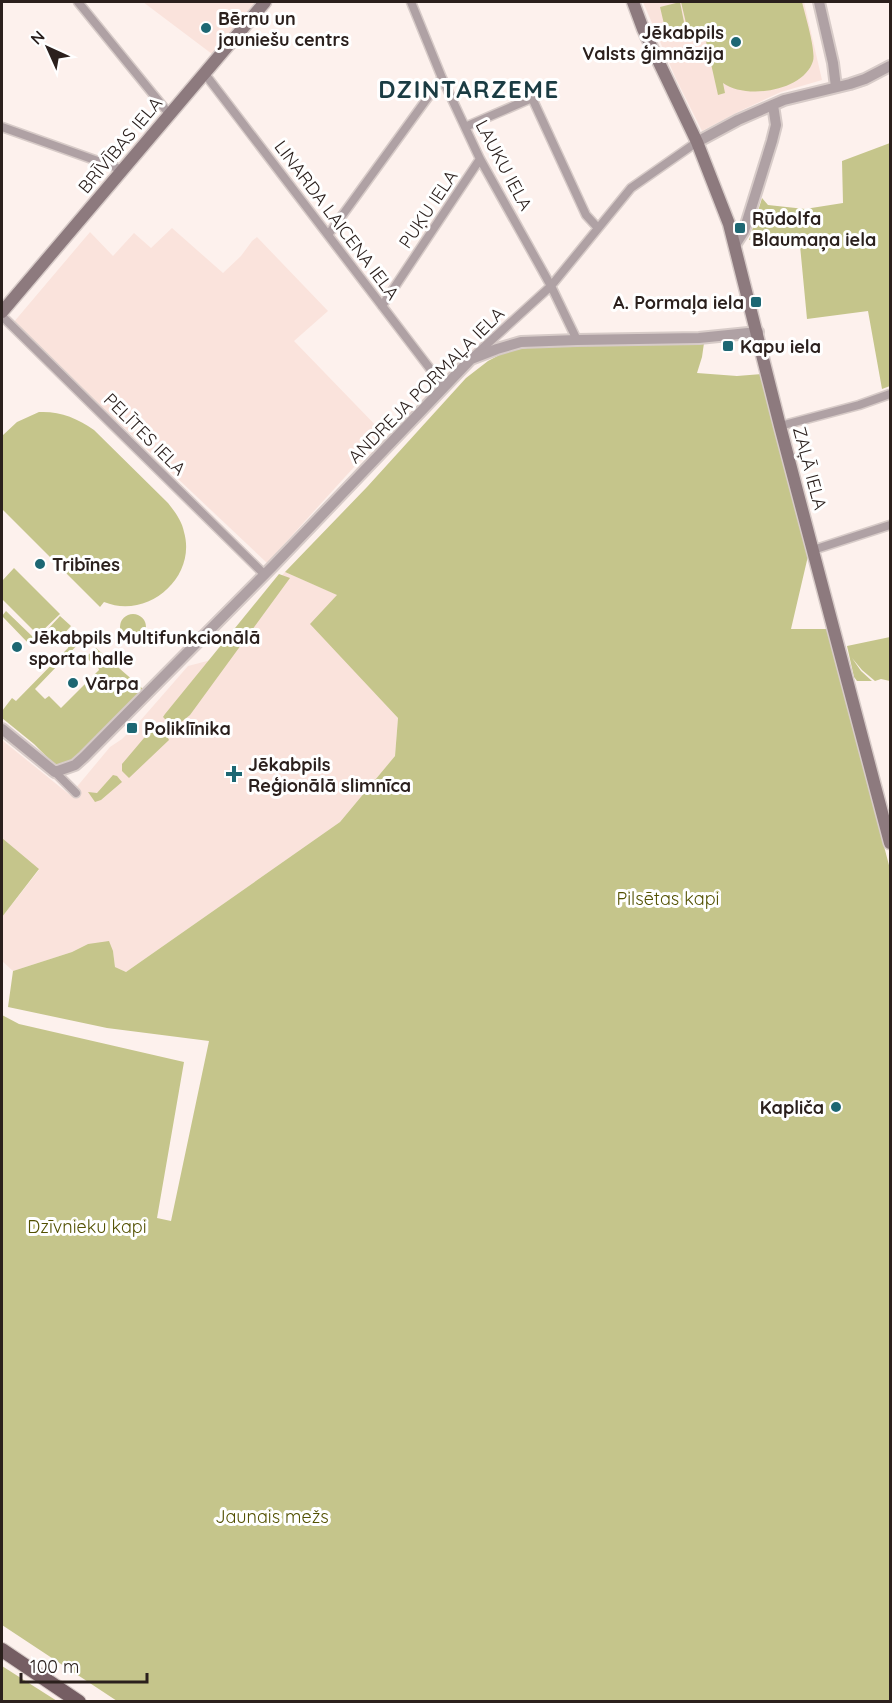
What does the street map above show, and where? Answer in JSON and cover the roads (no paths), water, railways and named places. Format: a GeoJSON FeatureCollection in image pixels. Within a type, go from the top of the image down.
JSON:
{"type":"FeatureCollection","features":[{"type":"Feature","properties":{"kind":"main road","name":"BRĪVĪBAS IELA"},"geometry":{"type":"LineString","coordinates":[[2,312],[265,2]]}},
{"type":"Feature","properties":{"kind":"main road"},"geometry":{"type":"LineString","coordinates":[[633,2],[643,29],[697,142],[722,203],[735,245]]}},
{"type":"Feature","properties":{"kind":"main road","name":"ZAĻĀ IELA"},"geometry":{"type":"LineString","coordinates":[[735,245],[780,426],[891,843]]}},
{"type":"Feature","properties":{"kind":"main road"},"geometry":{"type":"LineString","coordinates":[[2,1650],[80,1701]]}},
{"type":"Feature","properties":{"kind":"street"},"geometry":{"type":"LineString","coordinates":[[78,2],[170,115]]}},
{"type":"Feature","properties":{"kind":"street","name":"LAUKU IELA"},"geometry":{"type":"LineString","coordinates":[[411,2],[442,78],[480,159],[551,286],[577,340]]}},
{"type":"Feature","properties":{"kind":"street"},"geometry":{"type":"LineString","coordinates":[[819,2],[836,87]]}},
{"type":"Feature","properties":{"kind":"street","name":"ANDREJA PORMAĻA IELA"},"geometry":{"type":"LineString","coordinates":[[55,772],[75,765],[84,757],[265,575],[471,359],[551,286],[631,188],[697,142],[722,128],[795,96],[865,79],[891,66]]}},
{"type":"Feature","properties":{"kind":"street","name":"LINARDA LAICENA IELA"},"geometry":{"type":"LineString","coordinates":[[205,74],[444,387]]}},
{"type":"Feature","properties":{"kind":"street"},"geometry":{"type":"LineString","coordinates":[[328,235],[442,78]]}},
{"type":"Feature","properties":{"kind":"street"},"geometry":{"type":"LineString","coordinates":[[465,128],[532,98],[586,215],[598,228]]}},
{"type":"Feature","properties":{"kind":"street"},"geometry":{"type":"LineString","coordinates":[[735,245],[744,231],[772,141],[776,125],[773,105]]}},
{"type":"Feature","properties":{"kind":"street"},"geometry":{"type":"LineString","coordinates":[[2,127],[123,170]]}},
{"type":"Feature","properties":{"kind":"street","name":"PUĶU IELA"},"geometry":{"type":"LineString","coordinates":[[382,306],[480,159]]}},
{"type":"Feature","properties":{"kind":"street","name":"PELĪTES IELA"},"geometry":{"type":"LineString","coordinates":[[2,316],[265,575]]}},
{"type":"Feature","properties":{"kind":"street"},"geometry":{"type":"LineString","coordinates":[[471,359],[521,342],[699,338],[758,332]]}},
{"type":"Feature","properties":{"kind":"street"},"geometry":{"type":"LineString","coordinates":[[780,426],[891,394]]}},
{"type":"Feature","properties":{"kind":"street"},"geometry":{"type":"LineString","coordinates":[[813,550],[891,525]]}},
{"type":"Feature","properties":{"kind":"street"},"geometry":{"type":"LineString","coordinates":[[2,729],[55,772],[76,793]]}},
{"type":"Feature","properties":{"kind":"place","name":"Bērnu un jauniešu centrs"},"geometry":{"type":"Point","coordinates":[206,28]}},
{"type":"Feature","properties":{"kind":"place","name":"Jēkabpils Valsts ģimnāzija"},"geometry":{"type":"Point","coordinates":[736,42]}},
{"type":"Feature","properties":{"kind":"place","name":"Rūdolfa Blaumaņa iela"},"geometry":{"type":"Point","coordinates":[740,228]}},
{"type":"Feature","properties":{"kind":"place","name":"A. Pormaļa iela"},"geometry":{"type":"Point","coordinates":[756,302]}},
{"type":"Feature","properties":{"kind":"place","name":"Kapu iela"},"geometry":{"type":"Point","coordinates":[728,346]}},
{"type":"Feature","properties":{"kind":"place","name":"Tribīnes"},"geometry":{"type":"Point","coordinates":[40,564]}},
{"type":"Feature","properties":{"kind":"place","name":"Jēkabpils Multifunkcionālā sporta halle"},"geometry":{"type":"Point","coordinates":[17,647]}},
{"type":"Feature","properties":{"kind":"place","name":"Vārpa"},"geometry":{"type":"Point","coordinates":[73,683]}},
{"type":"Feature","properties":{"kind":"place","name":"Poliklīnika"},"geometry":{"type":"Point","coordinates":[132,728]}},
{"type":"Feature","properties":{"kind":"place","name":"Jēkabpils Reģionālā slimnīca"},"geometry":{"type":"Point","coordinates":[234,774]}},
{"type":"Feature","properties":{"kind":"place","name":"Kapliča"},"geometry":{"type":"Point","coordinates":[836,1107]}},
{"type":"Feature","properties":{"kind":"district","name":"DZINTARZEME"},"geometry":{"type":"Point","coordinates":[469,89]}},
{"type":"Feature","properties":{"kind":"park label","name":"Pilsētas kapi"},"geometry":{"type":"Point","coordinates":[668,898]}},
{"type":"Feature","properties":{"kind":"park label","name":"Dzīvnieku kapi"},"geometry":{"type":"Point","coordinates":[87,1226]}},
{"type":"Feature","properties":{"kind":"park label","name":"Jaunais mežs"},"geometry":{"type":"Point","coordinates":[272,1516]}}]}
